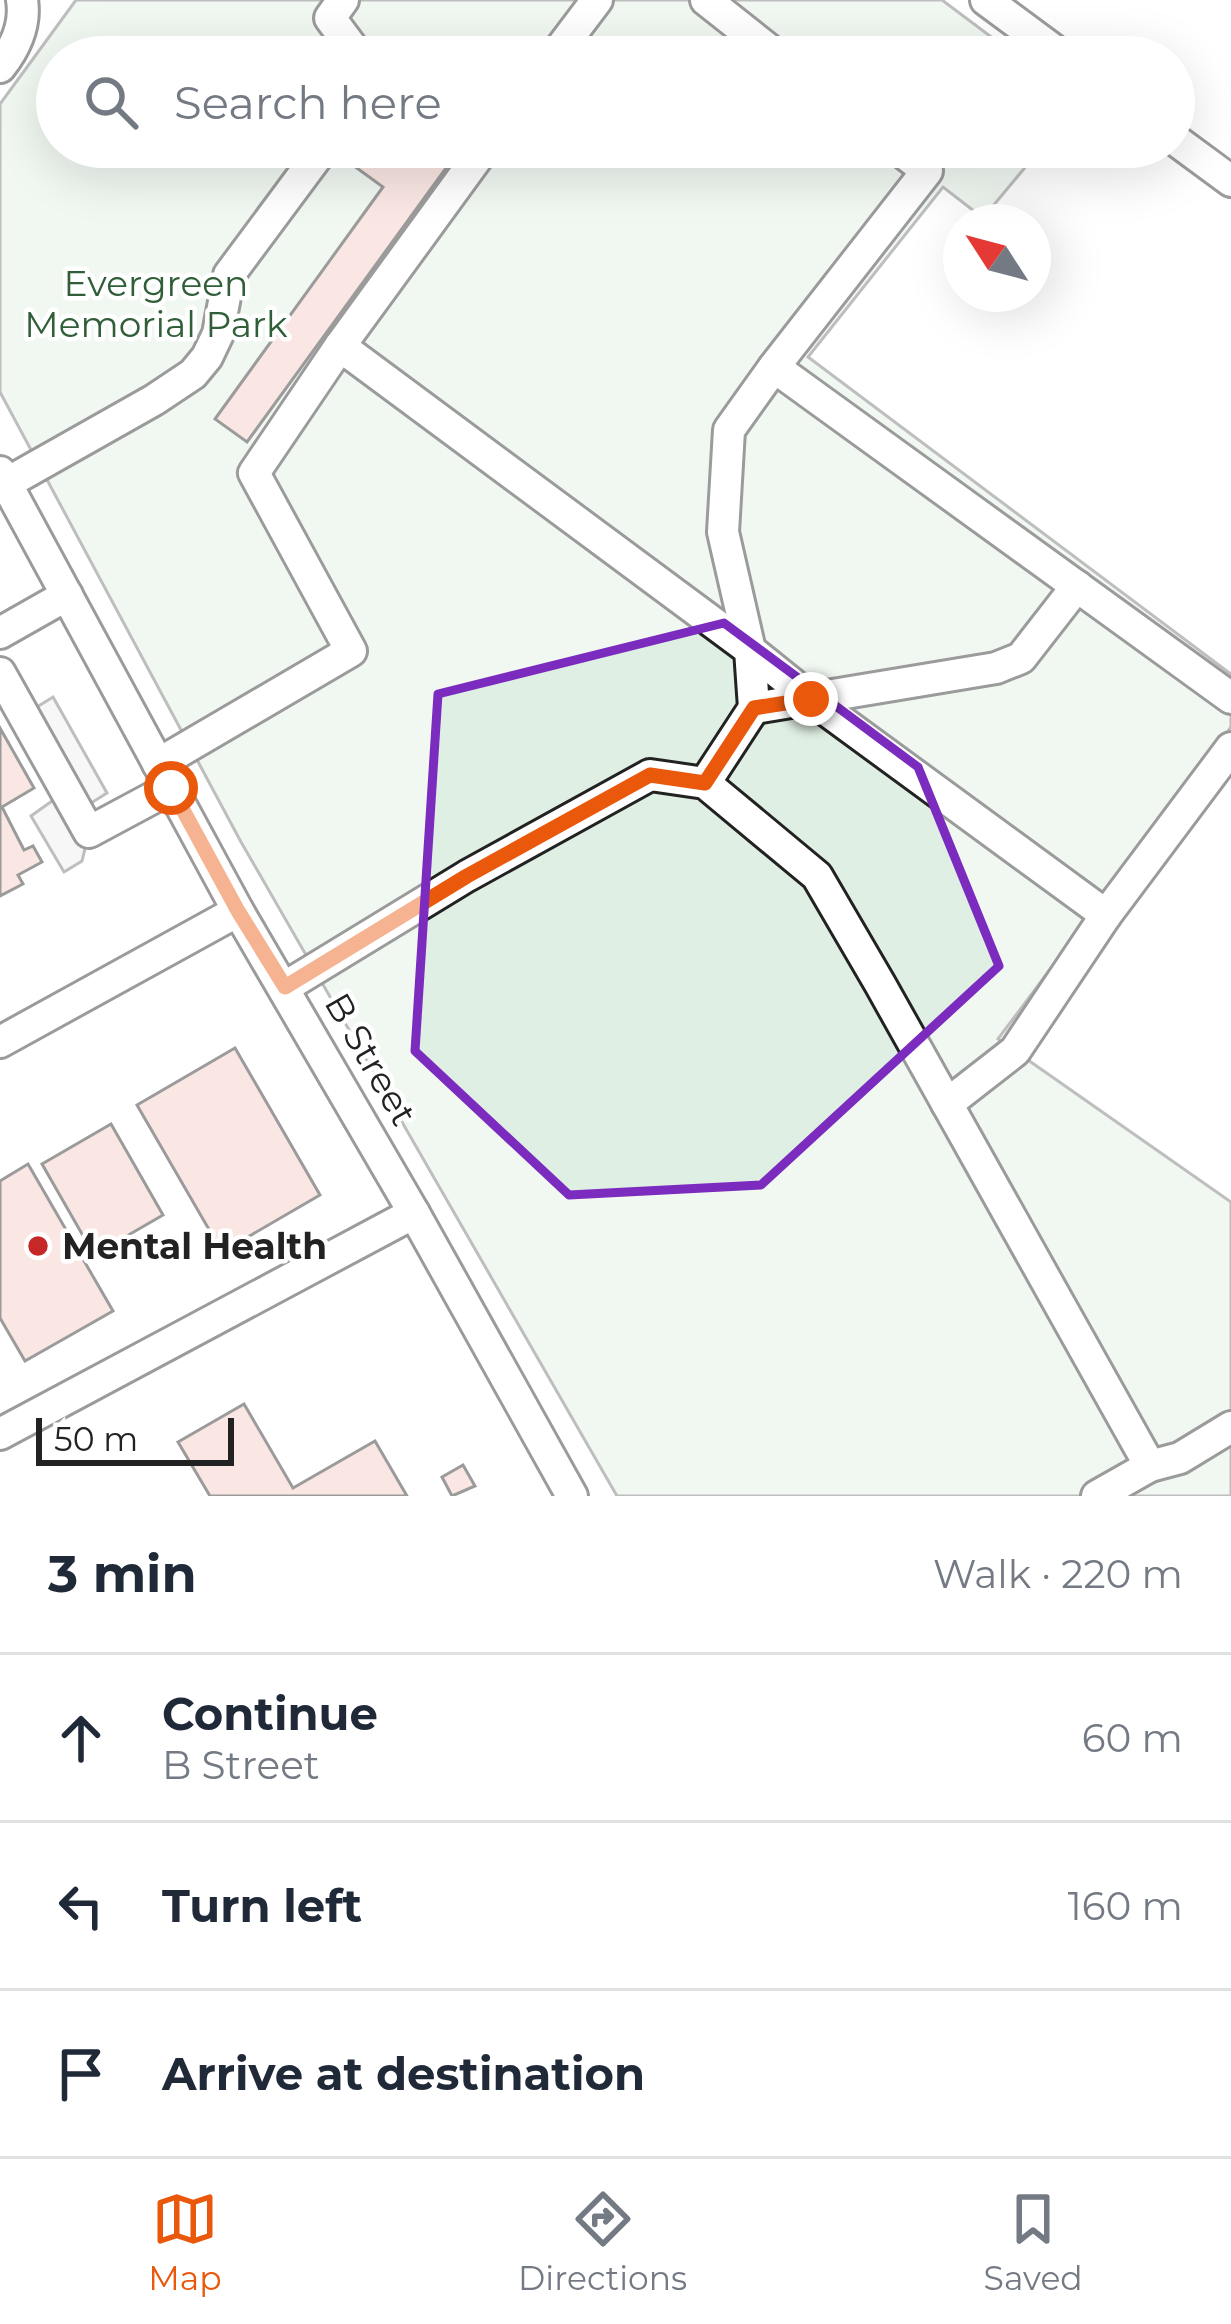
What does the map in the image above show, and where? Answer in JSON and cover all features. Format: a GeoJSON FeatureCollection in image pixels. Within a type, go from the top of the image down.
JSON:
{"type":"FeatureCollection","features":[{"type":"Feature","properties":{"kind":"street"},"geometry":{"type":"LineString","coordinates":[[0,67],[25,16],[22,0]]}},
{"type":"Feature","properties":{"kind":"street"},"geometry":{"type":"LineString","coordinates":[[343,0],[330,18],[343,36]]}},
{"type":"Feature","properties":{"kind":"street"},"geometry":{"type":"LineString","coordinates":[[570,36],[597,0]]}},
{"type":"Feature","properties":{"kind":"street"},"geometry":{"type":"LineString","coordinates":[[706,0],[751,36]]}},
{"type":"Feature","properties":{"kind":"street"},"geometry":{"type":"LineString","coordinates":[[986,0],[1035,36]]}},
{"type":"Feature","properties":{"kind":"street"},"geometry":{"type":"LineString","coordinates":[[1195,154],[1231,181]]}},
{"type":"Feature","properties":{"kind":"street"},"geometry":{"type":"LineString","coordinates":[[3,477],[154,400],[194,374],[218,334],[229,275],[308,168]]}},
{"type":"Feature","properties":{"kind":"street"},"geometry":{"type":"LineString","coordinates":[[0,673],[89,832],[351,651],[254,472],[470,168]]}},
{"type":"Feature","properties":{"kind":"street"},"geometry":{"type":"LineString","coordinates":[[705,783],[754,708],[750,650],[723,532],[729,430],[927,171],[923,168]]}},
{"type":"Feature","properties":{"kind":"street"},"geometry":{"type":"LineString","coordinates":[[340,346],[1106,915]]}},
{"type":"Feature","properties":{"kind":"street"},"geometry":{"type":"LineString","coordinates":[[774,367],[1231,698]]}},
{"type":"Feature","properties":{"kind":"street","name":"B Street"},"geometry":{"type":"LineString","coordinates":[[3,477],[238,911],[415,1213],[572,1496]]}},
{"type":"Feature","properties":{"kind":"street"},"geometry":{"type":"LineString","coordinates":[[754,708],[996,668],[1022,658],[1077,586]]}},
{"type":"Feature","properties":{"kind":"street"},"geometry":{"type":"LineString","coordinates":[[0,633],[67,596]]}},
{"type":"Feature","properties":{"kind":"street"},"geometry":{"type":"LineString","coordinates":[[947,1104],[1015,1051],[1106,915],[1231,748]]}},
{"type":"Feature","properties":{"kind":"street"},"geometry":{"type":"LineString","coordinates":[[285,987],[467,876],[650,775],[705,783],[817,876],[1150,1466]]}},
{"type":"Feature","properties":{"kind":"street"},"geometry":{"type":"LineString","coordinates":[[0,1042],[238,911]]}},
{"type":"Feature","properties":{"kind":"street"},"geometry":{"type":"LineString","coordinates":[[0,1434],[415,1213]]}},
{"type":"Feature","properties":{"kind":"street"},"geometry":{"type":"LineString","coordinates":[[1097,1496],[1150,1466],[1180,1458],[1231,1427]]}},
{"type":"Feature","properties":{"kind":"highlighted area"},"geometry":{"type":"Polygon","coordinates":[[[724,623],[918,767],[999,966],[761,1185],[569,1195],[415,1051],[438,694],[724,623]]]}},
{"type":"Feature","properties":{"kind":"green space"},"geometry":{"type":"Polygon","coordinates":[[[76,0],[942,0],[990,36],[50,36],[76,0]]]}},
{"type":"Feature","properties":{"kind":"green space"},"geometry":{"type":"Polygon","coordinates":[[[36,55],[36,168],[1025,168],[995,204],[965,204],[943,187],[808,357],[1231,674],[1231,727],[998,1039],[1231,1202],[1231,1496],[617,1496],[241,842],[0,392],[0,104],[36,55]]]}},
{"type":"Feature","properties":{"kind":"shaded area"},"geometry":{"type":"Polygon","coordinates":[[[53,697],[107,793],[91,803],[82,861],[64,872],[31,816],[66,791],[24,715],[53,697]]]}},
{"type":"Feature","properties":{"kind":"building","name":"Evergreen Memorial Park"},"geometry":{"type":"Polygon","coordinates":[[[357,168],[446,168],[247,442],[215,419],[383,187],[357,168]]]}},
{"type":"Feature","properties":{"kind":"building"},"geometry":{"type":"Polygon","coordinates":[[[0,728],[34,788],[2,807],[24,850],[33,846],[42,862],[18,875],[23,884],[0,896],[0,728]]]}},
{"type":"Feature","properties":{"kind":"building"},"geometry":{"type":"Polygon","coordinates":[[[235,1048],[320,1195],[222,1252],[137,1105],[235,1048]]]}},
{"type":"Feature","properties":{"kind":"building"},"geometry":{"type":"Polygon","coordinates":[[[111,1124],[163,1215],[94,1255],[42,1164],[111,1124]]]}},
{"type":"Feature","properties":{"kind":"building","name":"Mental Health"},"geometry":{"type":"Polygon","coordinates":[[[28,1164],[113,1311],[25,1361],[0,1318],[0,1181],[28,1164]]]}},
{"type":"Feature","properties":{"kind":"building"},"geometry":{"type":"Polygon","coordinates":[[[244,1404],[293,1488],[375,1441],[407,1496],[210,1496],[178,1442],[244,1404]]]}},
{"type":"Feature","properties":{"kind":"building"},"geometry":{"type":"Polygon","coordinates":[[[463,1465],[475,1486],[452,1496],[442,1477],[463,1465]]]}},
{"type":"Feature","properties":{"kind":"place","name":"Mental Health"},"geometry":{"type":"Point","coordinates":[38,1246]}},
{"type":"Feature","properties":{"kind":"route"},"geometry":{"type":"LineString","coordinates":[[171,788],[285,987],[467,876],[650,775],[705,783],[754,708],[811,699]]}}]}
